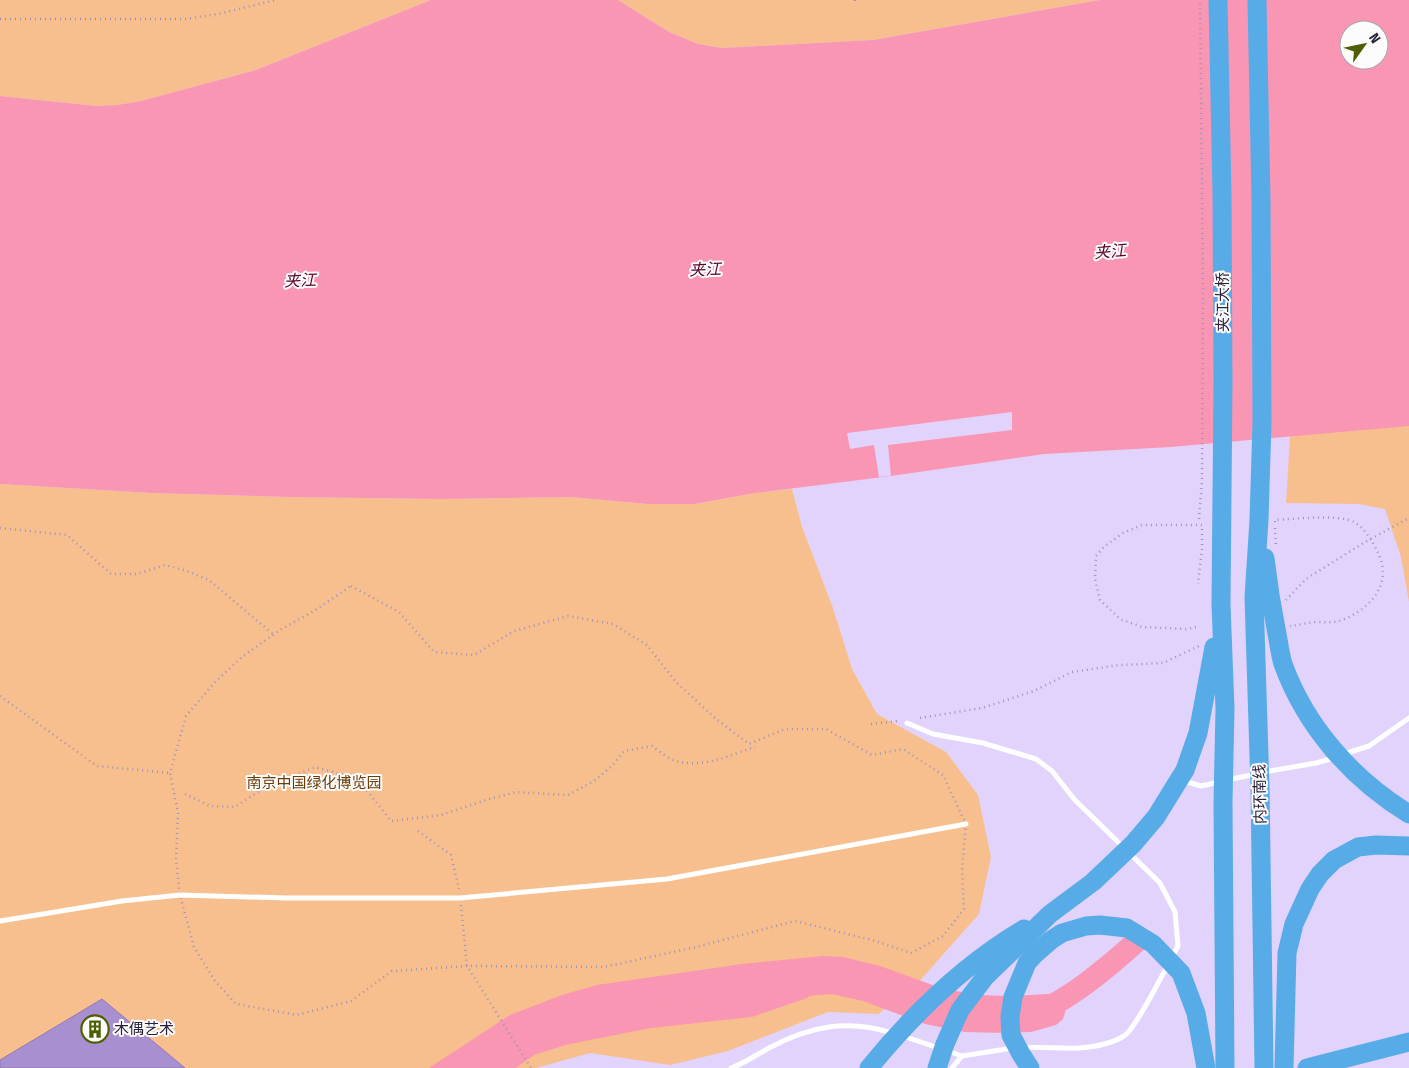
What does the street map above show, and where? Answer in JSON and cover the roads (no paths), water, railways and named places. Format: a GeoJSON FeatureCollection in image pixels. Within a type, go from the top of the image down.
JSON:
{"type":"FeatureCollection","features":[{"type":"Feature","properties":{"kind":"highway","name":"夹江大桥"},"geometry":{"type":"LineString","coordinates":[[1218,0],[1224,382],[1221,604]]}},
{"type":"Feature","properties":{"kind":"highway"},"geometry":{"type":"LineString","coordinates":[[1257,0],[1261,209],[1262,422],[1259,520],[1264,542],[1270,597],[1283,663],[1302,706],[1335,754],[1361,779],[1404,812]]}},
{"type":"Feature","properties":{"kind":"highway","name":"内环南线"},"geometry":{"type":"LineString","coordinates":[[1259,520],[1254,597],[1260,787],[1264,1068]]}},
{"type":"Feature","properties":{"kind":"highway"},"geometry":{"type":"LineString","coordinates":[[869,1068],[899,1032],[961,974],[995,946],[1050,914],[1093,882],[1133,844],[1156,817],[1185,770],[1198,733],[1221,604]]}},
{"type":"Feature","properties":{"kind":"highway"},"geometry":{"type":"LineString","coordinates":[[1221,604],[1225,710],[1223,802],[1225,1068]]}},
{"type":"Feature","properties":{"kind":"highway"},"geometry":{"type":"LineString","coordinates":[[1284,1068],[1287,953],[1294,924],[1310,889],[1320,874],[1334,860],[1358,847],[1376,845],[1409,846]]}},
{"type":"Feature","properties":{"kind":"highway"},"geometry":{"type":"LineString","coordinates":[[937,1068],[960,1010],[985,977],[1050,914]]}},
{"type":"Feature","properties":{"kind":"highway"},"geometry":{"type":"LineString","coordinates":[[1030,1068],[1020,1054],[1012,1035],[1010,1017],[1013,997],[1027,963],[1034,954],[1062,933],[1086,926],[1100,925],[1127,928],[1134,932],[1153,944],[1180,973],[1196,1013],[1206,1068]]}},
{"type":"Feature","properties":{"kind":"highway"},"geometry":{"type":"LineString","coordinates":[[1365,1052],[1409,1027]]}},
{"type":"Feature","properties":{"kind":"highway"},"geometry":{"type":"LineString","coordinates":[[1307,1068],[1409,1042]]}},
{"type":"Feature","properties":{"kind":"lane"},"geometry":{"type":"LineString","coordinates":[[1181,780],[1201,786],[1316,763],[1369,746],[1409,718]]}},
{"type":"Feature","properties":{"kind":"lane"},"geometry":{"type":"LineString","coordinates":[[731,1068],[744,1064],[769,1048],[810,1030],[841,1024],[881,1029],[962,1056],[993,1050],[1039,1046],[1078,1048],[1110,1043],[1126,1036],[1149,1000],[1178,946],[1175,912],[1160,883],[1074,799],[1052,771],[1036,759],[983,743],[933,734],[907,721]]}},
{"type":"Feature","properties":{"kind":"lane"},"geometry":{"type":"LineString","coordinates":[[0,921],[122,901],[180,895],[286,898],[460,898],[667,879],[966,824]]}},
{"type":"Feature","properties":{"kind":"lane"},"geometry":{"type":"LineString","coordinates":[[952,1068],[962,1056]]}},
{"type":"Feature","properties":{"kind":"water","name":"夹江"},"geometry":{"type":"Polygon","coordinates":[[[431,0],[618,0],[669,32],[698,44],[722,48],[873,40],[1100,0],[1409,0],[1409,426],[1171,447],[1044,454],[755,493],[694,504],[648,504],[571,497],[439,499],[289,497],[152,493],[0,484],[0,96],[96,106],[141,101],[256,70],[431,0]]]}},
{"type":"Feature","properties":{"kind":"water"},"geometry":{"type":"Polygon","coordinates":[[[823,956],[843,957],[880,966],[941,988],[977,995],[1047,994],[1061,998],[1066,1009],[1063,1019],[1056,1025],[1031,1032],[1005,1033],[965,1032],[925,1024],[863,1001],[832,994],[741,1001],[601,1021],[570,1030],[525,1048],[493,1068],[429,1068],[510,1015],[562,995],[597,985],[742,964],[823,956]]]}},
{"type":"Feature","properties":{"kind":"waterway"},"geometry":{"type":"LineString","coordinates":[[1034,1011],[1046,1008],[1088,982],[1137,941]]}},
{"type":"Feature","properties":{"kind":"waterway"},"geometry":{"type":"LineString","coordinates":[[497,1068],[529,1045],[564,1034],[650,1017],[750,1006],[802,988]]}},
{"type":"Feature","properties":{"kind":"place","name":"木偶艺术"},"geometry":{"type":"Point","coordinates":[95,1029]}},
{"type":"Feature","properties":{"kind":"park label","name":"南京中国绿化博览园"},"geometry":{"type":"Point","coordinates":[314,783]}}]}
